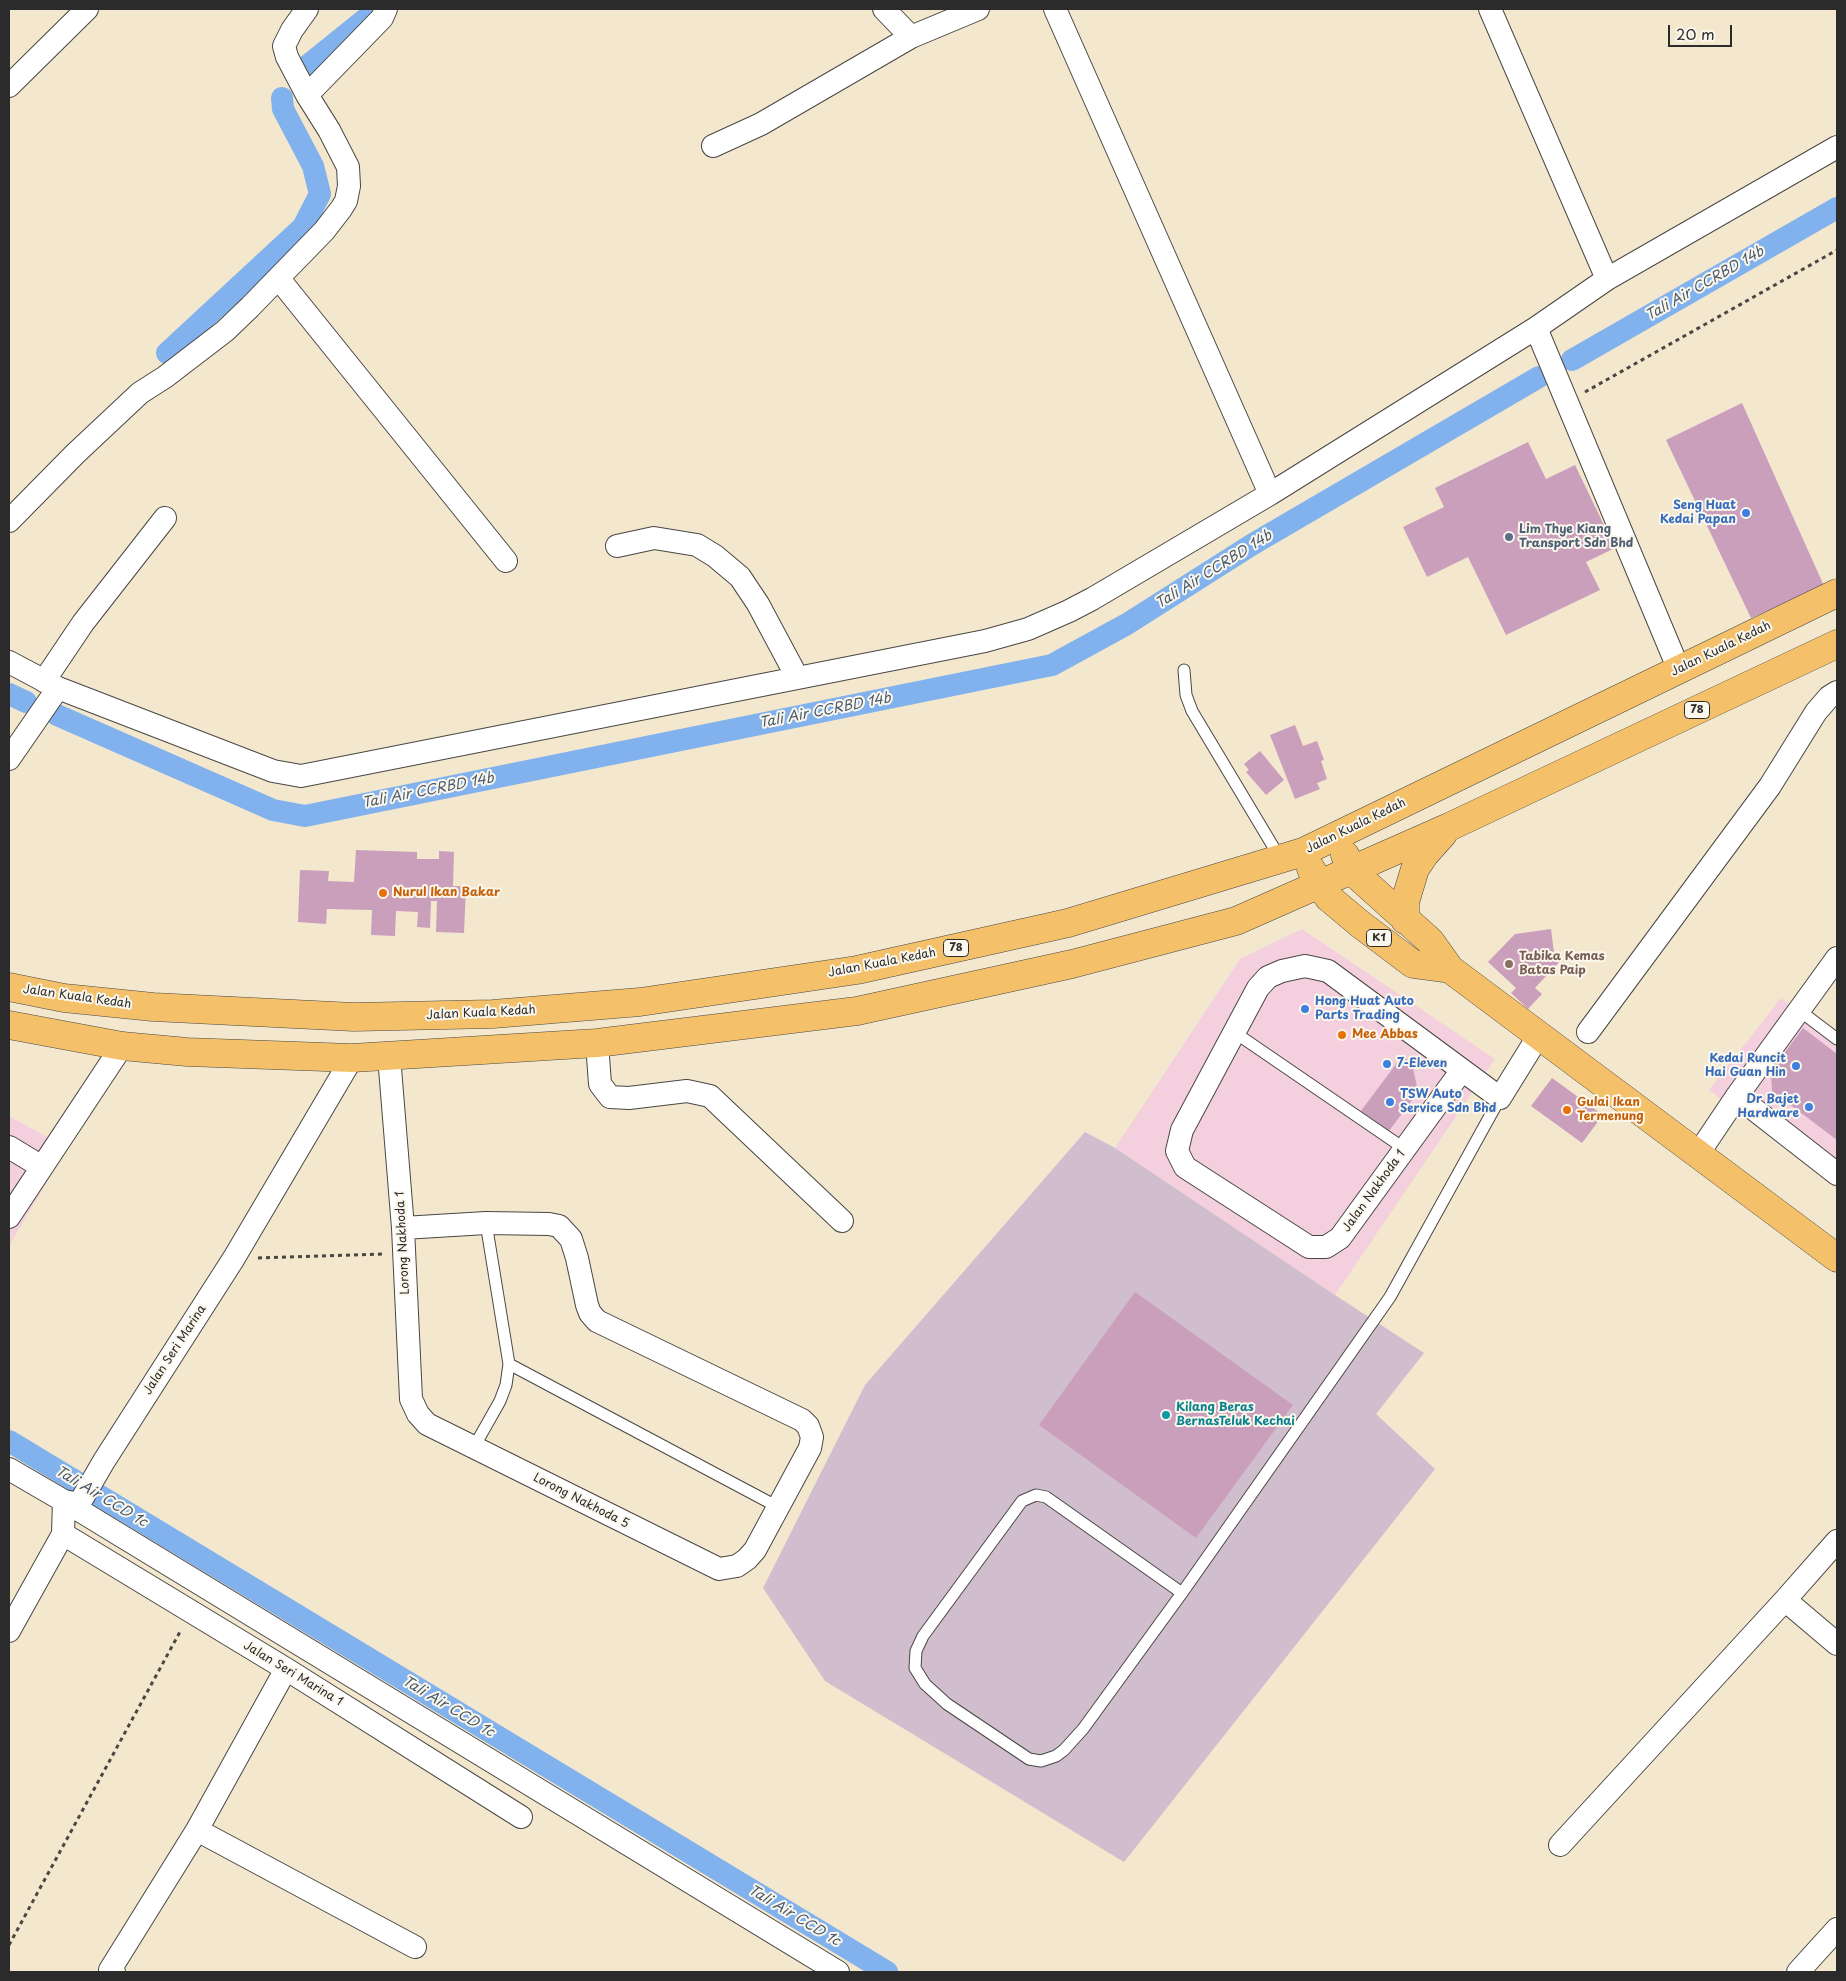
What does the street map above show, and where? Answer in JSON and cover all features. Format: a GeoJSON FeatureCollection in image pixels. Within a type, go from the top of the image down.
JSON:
{"type":"FeatureCollection","features":[{"type":"Feature","properties":{"kind":"main road","name":"Jalan Kuala Kedah"},"geometry":{"type":"LineString","coordinates":[[9,987],[64,998],[153,1007],[354,1017],[493,1014],[640,1002],[857,970],[1068,923],[1292,855],[1336,836],[1837,593]]}},
{"type":"Feature","properties":{"kind":"main road","name":"78"},"geometry":{"type":"LineString","coordinates":[[9,1025],[122,1046],[187,1052],[352,1058],[597,1043],[857,1011],[1072,964],[1236,921],[1450,827],[1837,644]]}},
{"type":"Feature","properties":{"kind":"main road"},"geometry":{"type":"LineString","coordinates":[[1405,920],[1405,902],[1415,868],[1450,827]]}},
{"type":"Feature","properties":{"kind":"main road","name":"K1"},"geometry":{"type":"LineString","coordinates":[[1336,836],[1351,870],[1430,941],[1450,968],[1837,1258]]}},
{"type":"Feature","properties":{"kind":"main road","name":"K1"},"geometry":{"type":"LineString","coordinates":[[1292,855],[1319,884],[1329,898],[1413,964],[1450,968]]}},
{"type":"Feature","properties":{"kind":"main road"},"geometry":{"type":"LineString","coordinates":[[1236,921],[1266,910],[1298,907],[1330,912],[1360,924]]}},
{"type":"Feature","properties":{"kind":"street"},"geometry":{"type":"LineString","coordinates":[[9,86],[87,9]]}},
{"type":"Feature","properties":{"kind":"street"},"geometry":{"type":"LineString","coordinates":[[9,521],[75,454],[140,393],[225,330],[279,279],[324,231],[341,209],[346,200],[349,186],[348,167],[307,95],[287,57],[284,46],[292,30],[307,9]]}},
{"type":"Feature","properties":{"kind":"street"},"geometry":{"type":"LineString","coordinates":[[307,95],[382,18],[386,9]]}},
{"type":"Feature","properties":{"kind":"street"},"geometry":{"type":"LineString","coordinates":[[884,9],[911,37]]}},
{"type":"Feature","properties":{"kind":"street"},"geometry":{"type":"LineString","coordinates":[[713,146],[761,124],[911,37],[978,9]]}},
{"type":"Feature","properties":{"kind":"street"},"geometry":{"type":"LineString","coordinates":[[1055,9],[1270,494]]}},
{"type":"Feature","properties":{"kind":"street"},"geometry":{"type":"LineString","coordinates":[[1490,9],[1607,279]]}},
{"type":"Feature","properties":{"kind":"street"},"geometry":{"type":"LineString","coordinates":[[9,662],[51,684],[273,771],[301,776],[985,641],[1028,629],[1092,599],[1270,494],[1536,328],[1607,279],[1837,147]]}},
{"type":"Feature","properties":{"kind":"street"},"geometry":{"type":"LineString","coordinates":[[279,279],[506,561]]}},
{"type":"Feature","properties":{"kind":"street"},"geometry":{"type":"LineString","coordinates":[[1536,328],[1679,670]]}},
{"type":"Feature","properties":{"kind":"street"},"geometry":{"type":"LineString","coordinates":[[9,759],[83,623],[164,518]]}},
{"type":"Feature","properties":{"kind":"street"},"geometry":{"type":"LineString","coordinates":[[617,546],[654,538],[697,545],[715,556],[740,577],[758,604],[797,678]]}},
{"type":"Feature","properties":{"kind":"street"},"geometry":{"type":"LineString","coordinates":[[1588,1032],[1770,786],[1816,712],[1829,697],[1837,692]]}},
{"type":"Feature","properties":{"kind":"street"},"geometry":{"type":"LineString","coordinates":[[1698,1154],[1737,1096],[1837,958]]}},
{"type":"Feature","properties":{"kind":"street"},"geometry":{"type":"LineString","coordinates":[[1234,1032],[1258,988],[1268,977],[1293,968],[1316,967],[1328,971],[1500,1098],[1540,1035]]}},
{"type":"Feature","properties":{"kind":"street","name":"Jalan Nakhoda 1"},"geometry":{"type":"LineString","coordinates":[[1234,1032],[1182,1130],[1176,1151],[1185,1167],[1309,1247],[1326,1247],[1340,1238],[1462,1070]]}},
{"type":"Feature","properties":{"kind":"street"},"geometry":{"type":"LineString","coordinates":[[597,1043],[600,1084],[610,1097],[629,1098],[686,1091],[710,1096],[842,1221]]}},
{"type":"Feature","properties":{"kind":"street"},"geometry":{"type":"LineString","coordinates":[[9,1217],[122,1046]]}},
{"type":"Feature","properties":{"kind":"street","name":"Lorong Nakhoda 1"},"geometry":{"type":"LineString","coordinates":[[389,1056],[403,1228],[411,1399],[418,1414],[427,1424]]}},
{"type":"Feature","properties":{"kind":"street","name":"Jalan Seri Marina"},"geometry":{"type":"LineString","coordinates":[[9,1631],[64,1534],[72,1502],[97,1472],[234,1258],[352,1058]]}},
{"type":"Feature","properties":{"kind":"street"},"geometry":{"type":"LineString","coordinates":[[1737,1096],[1837,1174]]}},
{"type":"Feature","properties":{"kind":"street"},"geometry":{"type":"LineString","coordinates":[[9,1147],[42,1167]]}},
{"type":"Feature","properties":{"kind":"street"},"geometry":{"type":"LineString","coordinates":[[403,1228],[486,1223],[549,1224],[559,1226],[570,1239],[577,1258],[586,1305],[597,1321],[802,1420],[810,1431],[812,1444],[778,1507]]}},
{"type":"Feature","properties":{"kind":"street","name":"Lorong Nakhoda 5"},"geometry":{"type":"LineString","coordinates":[[427,1424],[718,1569],[737,1566],[755,1550],[778,1507]]}},
{"type":"Feature","properties":{"kind":"street"},"geometry":{"type":"LineString","coordinates":[[9,1469],[72,1502],[376,1692],[838,1972]]}},
{"type":"Feature","properties":{"kind":"street","name":"Jalan Seri Marina 1"},"geometry":{"type":"LineString","coordinates":[[64,1534],[286,1669],[521,1817]]}},
{"type":"Feature","properties":{"kind":"street"},"geometry":{"type":"LineString","coordinates":[[1560,1845],[1785,1600],[1837,1540]]}},
{"type":"Feature","properties":{"kind":"street"},"geometry":{"type":"LineString","coordinates":[[1785,1600],[1837,1644]]}},
{"type":"Feature","properties":{"kind":"street"},"geometry":{"type":"LineString","coordinates":[[114,1972],[110,1970],[197,1830],[286,1669]]}},
{"type":"Feature","properties":{"kind":"street"},"geometry":{"type":"LineString","coordinates":[[376,1692],[376,1725]]}},
{"type":"Feature","properties":{"kind":"street"},"geometry":{"type":"LineString","coordinates":[[197,1830],[416,1947]]}},
{"type":"Feature","properties":{"kind":"street"},"geometry":{"type":"LineString","coordinates":[[1798,1972],[1835,1936]]}},
{"type":"Feature","properties":{"kind":"lane"},"geometry":{"type":"LineString","coordinates":[[1184,670],[1186,695],[1192,711],[1292,855]]}},
{"type":"Feature","properties":{"kind":"lane"},"geometry":{"type":"LineString","coordinates":[[1800,1011],[1837,1039]]}},
{"type":"Feature","properties":{"kind":"lane"},"geometry":{"type":"LineString","coordinates":[[1234,1032],[1405,1149]]}},
{"type":"Feature","properties":{"kind":"lane"},"geometry":{"type":"LineString","coordinates":[[1182,1593],[1046,1497],[1036,1495],[1022,1501],[923,1636],[916,1651],[915,1668],[925,1684],[947,1704],[1028,1759],[1040,1761],[1056,1756],[1064,1750],[1083,1729],[1182,1593],[1390,1296],[1500,1098]]}},
{"type":"Feature","properties":{"kind":"lane"},"geometry":{"type":"LineString","coordinates":[[474,1447],[500,1401],[506,1386],[509,1364],[486,1223]]}},
{"type":"Feature","properties":{"kind":"lane"},"geometry":{"type":"LineString","coordinates":[[509,1364],[778,1507]]}},
{"type":"Feature","properties":{"kind":"path"},"geometry":{"type":"LineString","coordinates":[[1568,402],[1837,250]]}},
{"type":"Feature","properties":{"kind":"path"},"geometry":{"type":"LineString","coordinates":[[234,1258],[404,1253]]}},
{"type":"Feature","properties":{"kind":"path"},"geometry":{"type":"LineString","coordinates":[[9,1945],[191,1612]]}},
{"type":"Feature","properties":{"kind":"shaded area"},"geometry":{"type":"Polygon","coordinates":[[[1302,929],[1495,1059],[1335,1295],[1115,1148],[1240,959],[1302,929]]]}},
{"type":"Feature","properties":{"kind":"shaded area"},"geometry":{"type":"Polygon","coordinates":[[[1781,998],[1837,1041],[1837,1189],[1709,1090],[1781,998]]]}},
{"type":"Feature","properties":{"kind":"shaded area"},"geometry":{"type":"Polygon","coordinates":[[[9,1116],[67,1148],[9,1246],[9,1116]]]}},
{"type":"Feature","properties":{"kind":"shaded area"},"geometry":{"type":"Polygon","coordinates":[[[1085,1132],[1115,1148],[1424,1353],[1376,1414],[1435,1469],[1124,1862],[825,1681],[763,1588],[865,1385],[1085,1132]]]}},
{"type":"Feature","properties":{"kind":"building","name":"Seng Huat Kedai Papan"},"geometry":{"type":"Polygon","coordinates":[[[1742,403],[1824,586],[1751,618],[1666,440],[1742,403]]]}},
{"type":"Feature","properties":{"kind":"building","name":"Lim Thye Kiang Transport Sdn Bhd"},"geometry":{"type":"Polygon","coordinates":[[[1528,442],[1546,479],[1575,465],[1615,548],[1586,562],[1600,590],[1506,635],[1468,557],[1427,577],[1403,527],[1444,507],[1435,488],[1528,442]]]}},
{"type":"Feature","properties":{"kind":"building"},"geometry":{"type":"Polygon","coordinates":[[[1295,725],[1303,746],[1317,741],[1324,760],[1321,761],[1327,779],[1317,783],[1320,789],[1295,799],[1270,735],[1295,725]]]}},
{"type":"Feature","properties":{"kind":"building"},"geometry":{"type":"Polygon","coordinates":[[[1260,751],[1284,780],[1266,795],[1246,772],[1249,770],[1244,764],[1260,751]]]}},
{"type":"Feature","properties":{"kind":"building","name":"Nurul Ikan Bakar"},"geometry":{"type":"Polygon","coordinates":[[[356,850],[417,852],[417,859],[439,859],[439,851],[454,852],[453,886],[466,886],[464,933],[436,932],[437,901],[431,901],[430,928],[417,927],[418,912],[396,911],[395,936],[371,935],[372,910],[327,909],[326,924],[298,922],[300,870],[329,871],[328,881],[354,882],[356,850]]]}},
{"type":"Feature","properties":{"kind":"building"},"geometry":{"type":"Polygon","coordinates":[[[1551,929],[1554,953],[1561,960],[1535,988],[1542,994],[1528,1009],[1511,993],[1516,988],[1488,962],[1515,934],[1551,929]]]}},
{"type":"Feature","properties":{"kind":"building"},"geometry":{"type":"Polygon","coordinates":[[[1803,1028],[1837,1054],[1837,1140],[1772,1091],[1771,1071],[1803,1028]]]}},
{"type":"Feature","properties":{"kind":"building","name":"TSW Auto Service Sdn Bhd"},"geometry":{"type":"Polygon","coordinates":[[[1402,1056],[1412,1063],[1418,1092],[1389,1131],[1361,1111],[1402,1056]]]}},
{"type":"Feature","properties":{"kind":"building","name":"Gulai Ikan Termenung"},"geometry":{"type":"Polygon","coordinates":[[[1552,1078],[1603,1115],[1582,1143],[1531,1106],[1552,1078]]]}},
{"type":"Feature","properties":{"kind":"building","name":"Kilang Beras BernasTeluk Kechai"},"geometry":{"type":"Polygon","coordinates":[[[1135,1292],[1293,1405],[1196,1538],[1039,1425],[1135,1292]]]}},
{"type":"Feature","properties":{"kind":"waterway"},"geometry":{"type":"LineString","coordinates":[[302,70],[374,12],[374,9]]}},
{"type":"Feature","properties":{"kind":"waterway"},"geometry":{"type":"LineString","coordinates":[[167,353],[303,227],[320,194],[313,166],[283,109],[282,98]]}},
{"type":"Feature","properties":{"kind":"waterway","name":"Tali Air CCRBD 14b"},"geometry":{"type":"LineString","coordinates":[[1572,360],[1837,208]]}},
{"type":"Feature","properties":{"kind":"waterway","name":"Tali Air CCRBD 14b"},"geometry":{"type":"LineString","coordinates":[[57,715],[273,810],[305,816],[1052,665],[1127,624],[1253,544],[1539,377]]}},
{"type":"Feature","properties":{"kind":"waterway","name":"Tali Air CCRBD 14b"},"geometry":{"type":"LineString","coordinates":[[9,694],[26,702]]}},
{"type":"Feature","properties":{"kind":"waterway","name":"Tali Air CCD 1c"},"geometry":{"type":"LineString","coordinates":[[9,1441],[887,1972]]}},
{"type":"Feature","properties":{"kind":"place","name":"Seng Huat Kedai Papan"},"geometry":{"type":"Point","coordinates":[1746,513]}},
{"type":"Feature","properties":{"kind":"place","name":"Lim Thye Kiang Transport Sdn Bhd"},"geometry":{"type":"Point","coordinates":[1509,537]}},
{"type":"Feature","properties":{"kind":"place","name":"Nurul Ikan Bakar"},"geometry":{"type":"Point","coordinates":[383,893]}},
{"type":"Feature","properties":{"kind":"place","name":"Tabika Kemas Batas Paip"},"geometry":{"type":"Point","coordinates":[1509,964]}},
{"type":"Feature","properties":{"kind":"place","name":"Hong Huat Auto Parts Trading"},"geometry":{"type":"Point","coordinates":[1305,1009]}},
{"type":"Feature","properties":{"kind":"place","name":"Mee Abbas"},"geometry":{"type":"Point","coordinates":[1342,1035]}},
{"type":"Feature","properties":{"kind":"place","name":"7-Eleven"},"geometry":{"type":"Point","coordinates":[1387,1064]}},
{"type":"Feature","properties":{"kind":"place","name":"Kedai Runcit Hai Guan Hin"},"geometry":{"type":"Point","coordinates":[1796,1066]}},
{"type":"Feature","properties":{"kind":"place","name":"TSW Auto Service Sdn Bhd"},"geometry":{"type":"Point","coordinates":[1390,1102]}},
{"type":"Feature","properties":{"kind":"place","name":"Dr Bajet Hardware"},"geometry":{"type":"Point","coordinates":[1809,1107]}},
{"type":"Feature","properties":{"kind":"place","name":"Gulai Ikan Termenung"},"geometry":{"type":"Point","coordinates":[1567,1110]}},
{"type":"Feature","properties":{"kind":"place","name":"Kilang Beras BernasTeluk Kechai"},"geometry":{"type":"Point","coordinates":[1166,1415]}}]}
